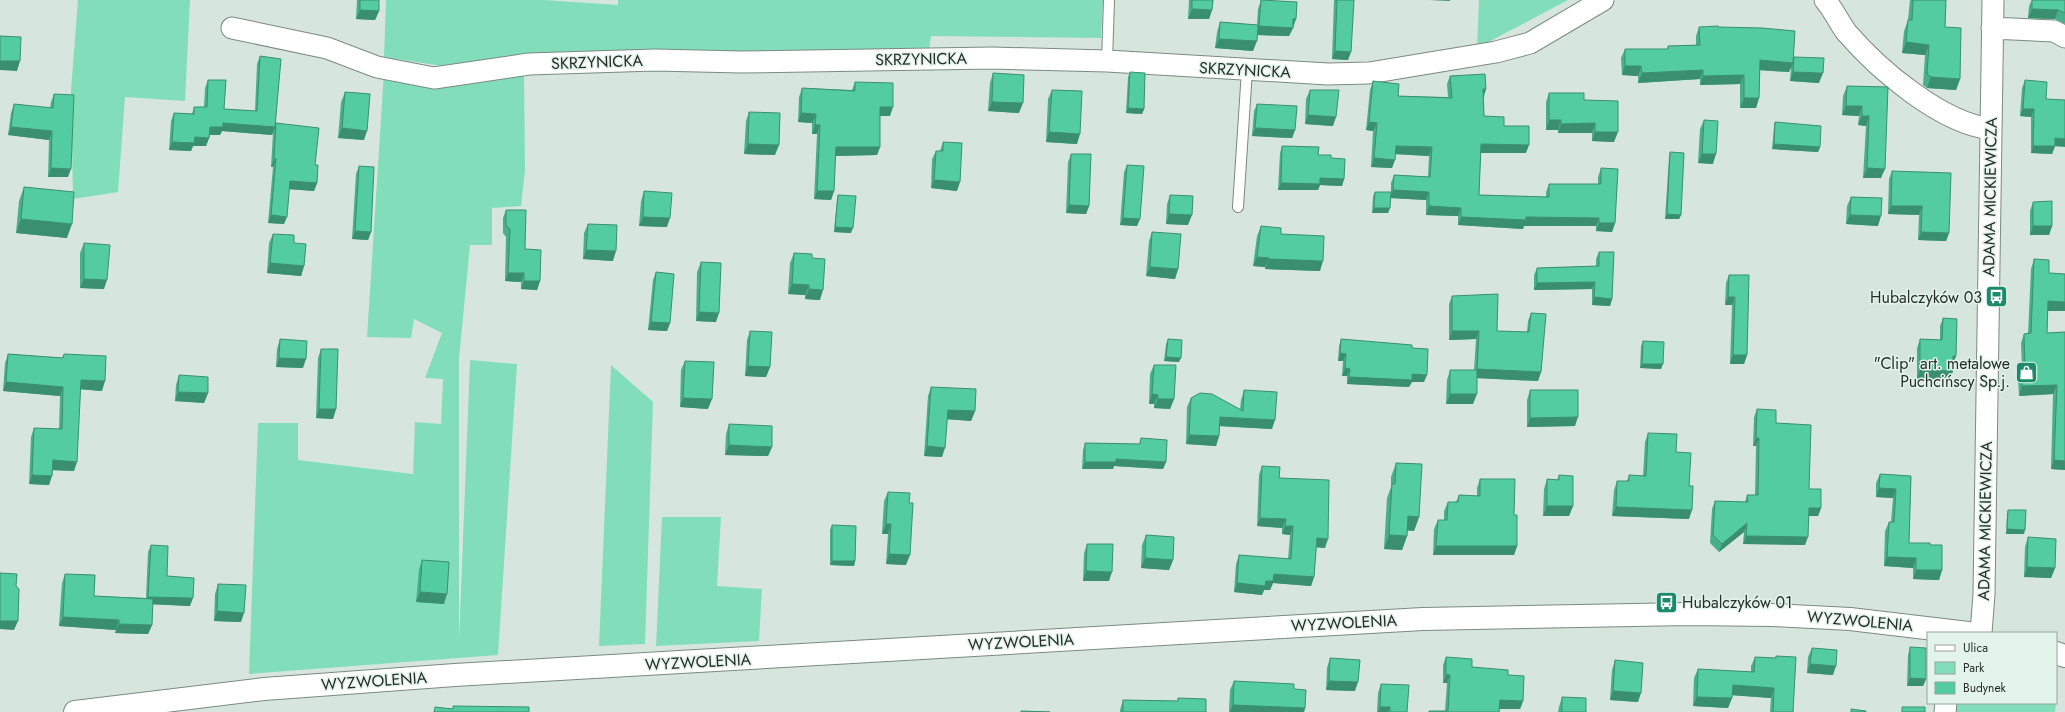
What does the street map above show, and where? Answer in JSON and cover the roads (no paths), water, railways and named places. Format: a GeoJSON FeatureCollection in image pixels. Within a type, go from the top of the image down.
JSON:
{"type":"FeatureCollection","features":[{"type":"Feature","properties":{"kind":"street","name":"SKRZYNICKA"},"geometry":{"type":"LineString","coordinates":[[232,28],[327,48],[377,67],[434,78],[529,64],[654,60],[741,62],[992,58],[1107,61],[1328,74],[1369,73],[1496,52],[1530,43],[1603,0]]}},
{"type":"Feature","properties":{"kind":"street"},"geometry":{"type":"LineString","coordinates":[[1825,0],[1847,33],[1887,72],[1914,93],[1949,116],[1979,127],[1991,129]]}},
{"type":"Feature","properties":{"kind":"street","name":"ADAMA MICKIEWICZA"},"geometry":{"type":"LineString","coordinates":[[1981,632],[1984,594],[1993,0]]}},
{"type":"Feature","properties":{"kind":"street"},"geometry":{"type":"LineString","coordinates":[[1992,28],[2054,31],[2065,38]]}},
{"type":"Feature","properties":{"kind":"street","name":"WYZWOLENIA"},"geometry":{"type":"LineString","coordinates":[[75,712],[264,689],[455,675],[1423,619],[1689,614],[1772,616],[1850,619],[1957,632]]}},
{"type":"Feature","properties":{"kind":"lane"},"geometry":{"type":"LineString","coordinates":[[1107,61],[1109,0]]}},
{"type":"Feature","properties":{"kind":"lane"},"geometry":{"type":"LineString","coordinates":[[1238,207],[1247,70]]}},
{"type":"Feature","properties":{"kind":"place","name":"Hubalczyków 03"},"geometry":{"type":"Point","coordinates":[1997,297]}},
{"type":"Feature","properties":{"kind":"place","name":"\"Clip\" art. metalowe Puchcińscy Sp.j."},"geometry":{"type":"Point","coordinates":[2026,372]}},
{"type":"Feature","properties":{"kind":"place","name":"Hubalczyków 01"},"geometry":{"type":"Point","coordinates":[1667,602]}}]}
